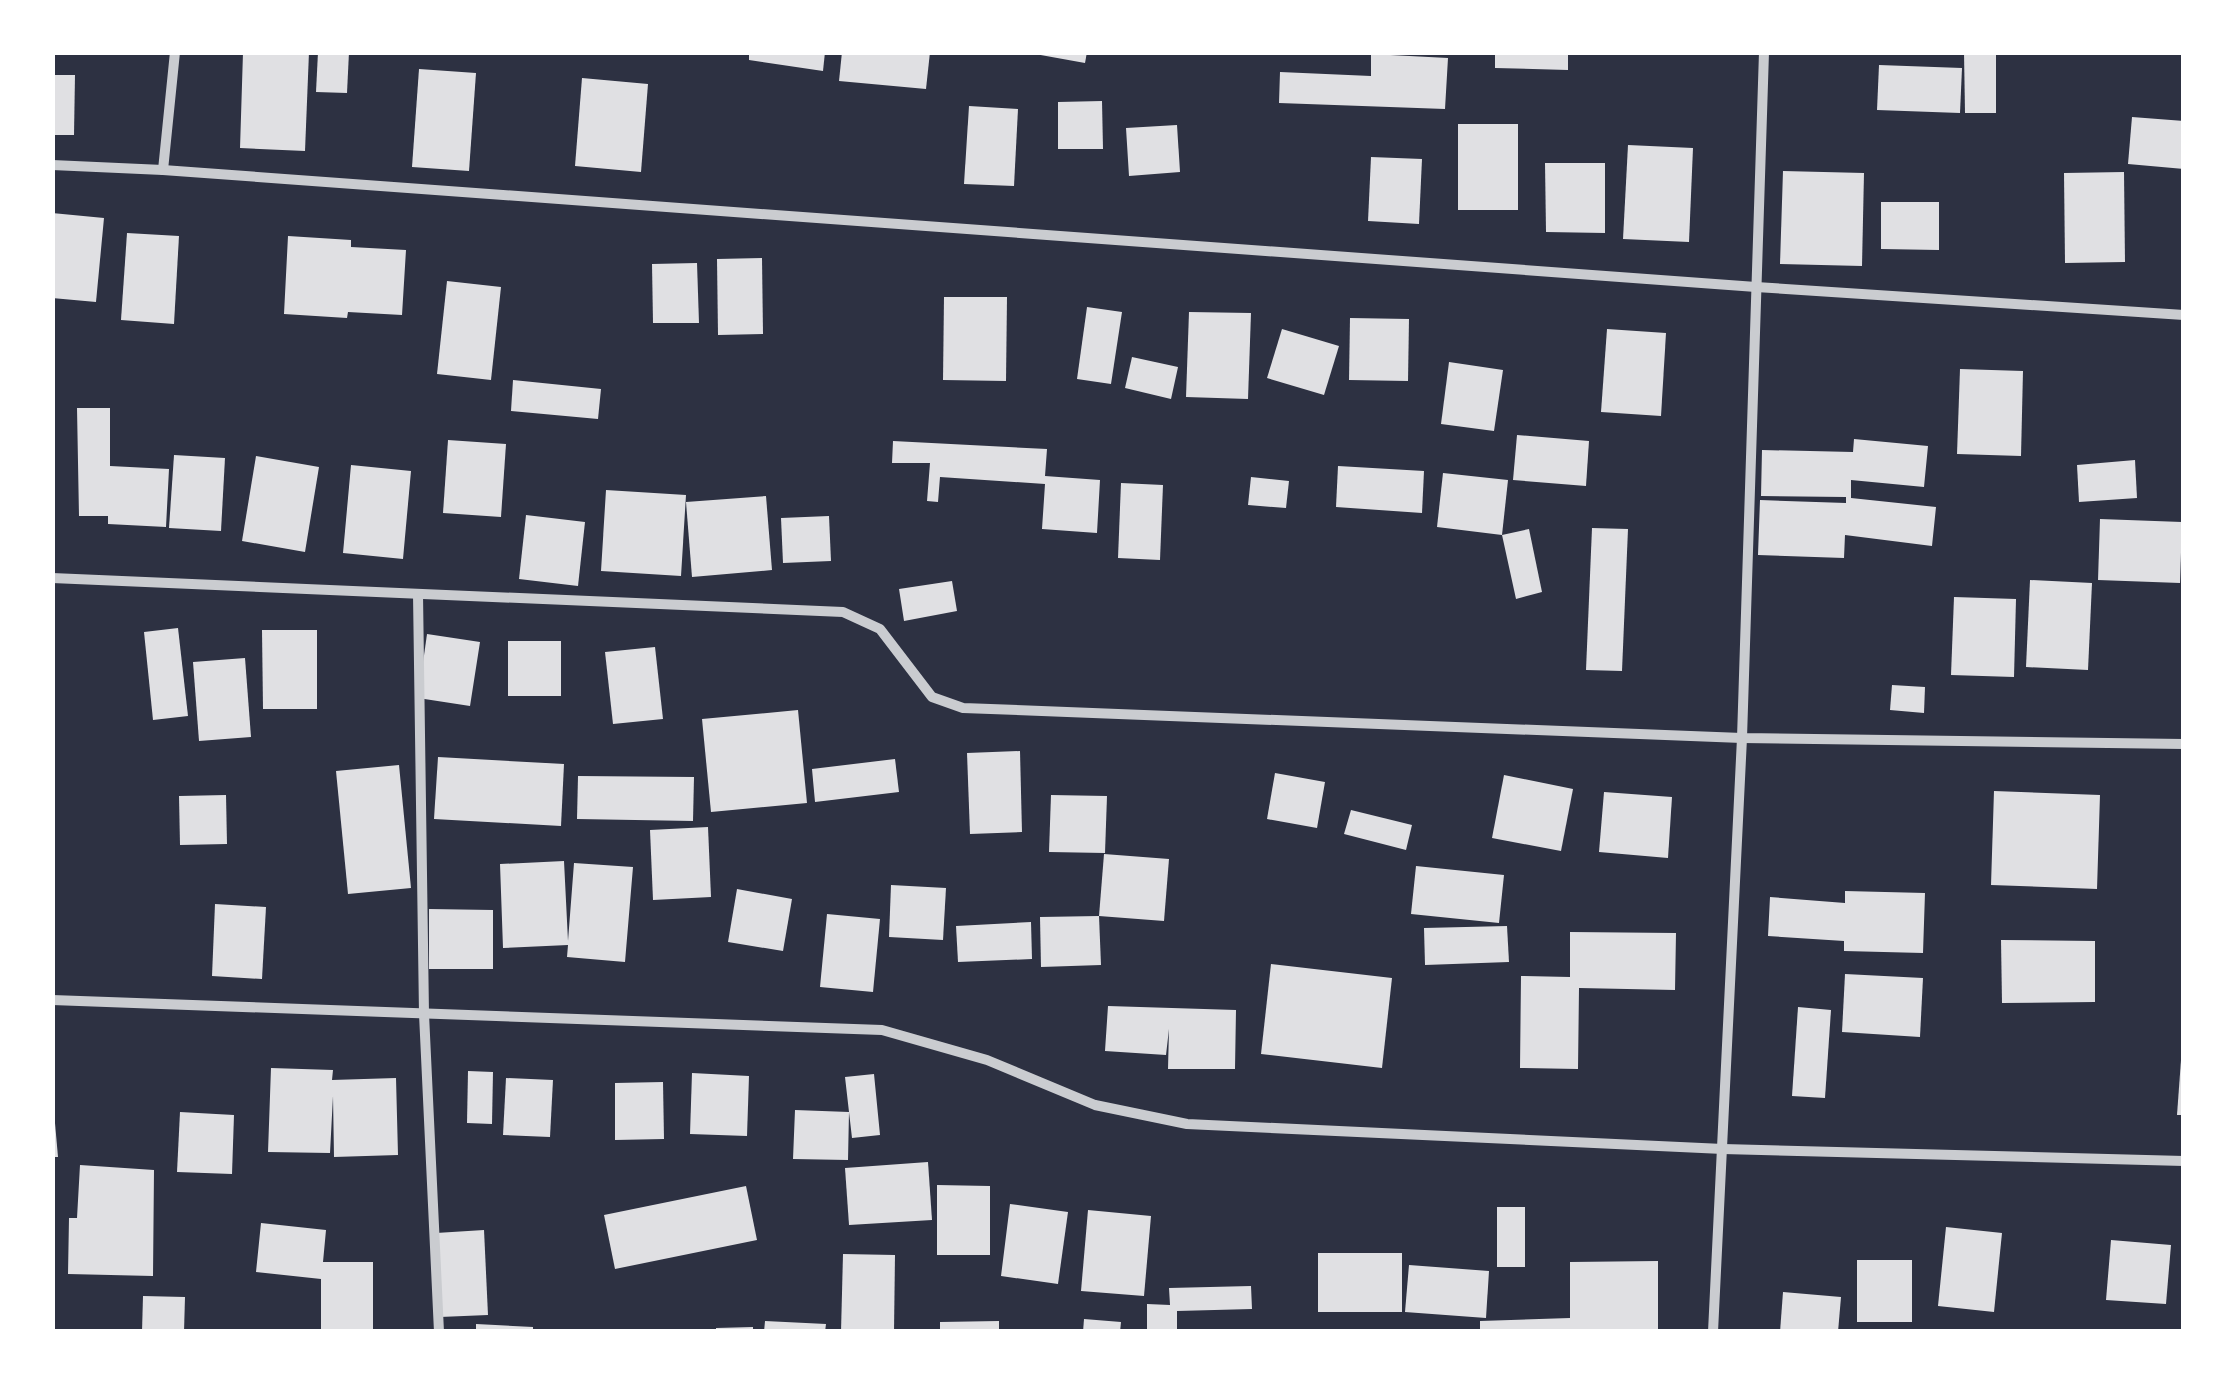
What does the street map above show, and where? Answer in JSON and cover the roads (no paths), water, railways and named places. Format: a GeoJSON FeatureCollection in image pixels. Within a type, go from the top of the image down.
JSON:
{"type":"FeatureCollection","features":[{"type":"Feature","properties":{"kind":"street"},"geometry":{"type":"LineString","coordinates":[[164,170],[175,52]]}},
{"type":"Feature","properties":{"kind":"street"},"geometry":{"type":"LineString","coordinates":[[1713,1332],[1742,738],[1764,52]]}},
{"type":"Feature","properties":{"kind":"street"},"geometry":{"type":"LineString","coordinates":[[52,165],[2184,314]]}},
{"type":"Feature","properties":{"kind":"street"},"geometry":{"type":"LineString","coordinates":[[52,578],[842,612],[880,630],[932,696],[963,708],[1742,738],[2184,744]]}},
{"type":"Feature","properties":{"kind":"street"},"geometry":{"type":"LineString","coordinates":[[418,594],[424,1014],[440,1332]]}},
{"type":"Feature","properties":{"kind":"street"},"geometry":{"type":"LineString","coordinates":[[52,1000],[882,1030],[987,1060],[1095,1106],[1186,1124],[1723,1149],[2184,1161]]}}]}
